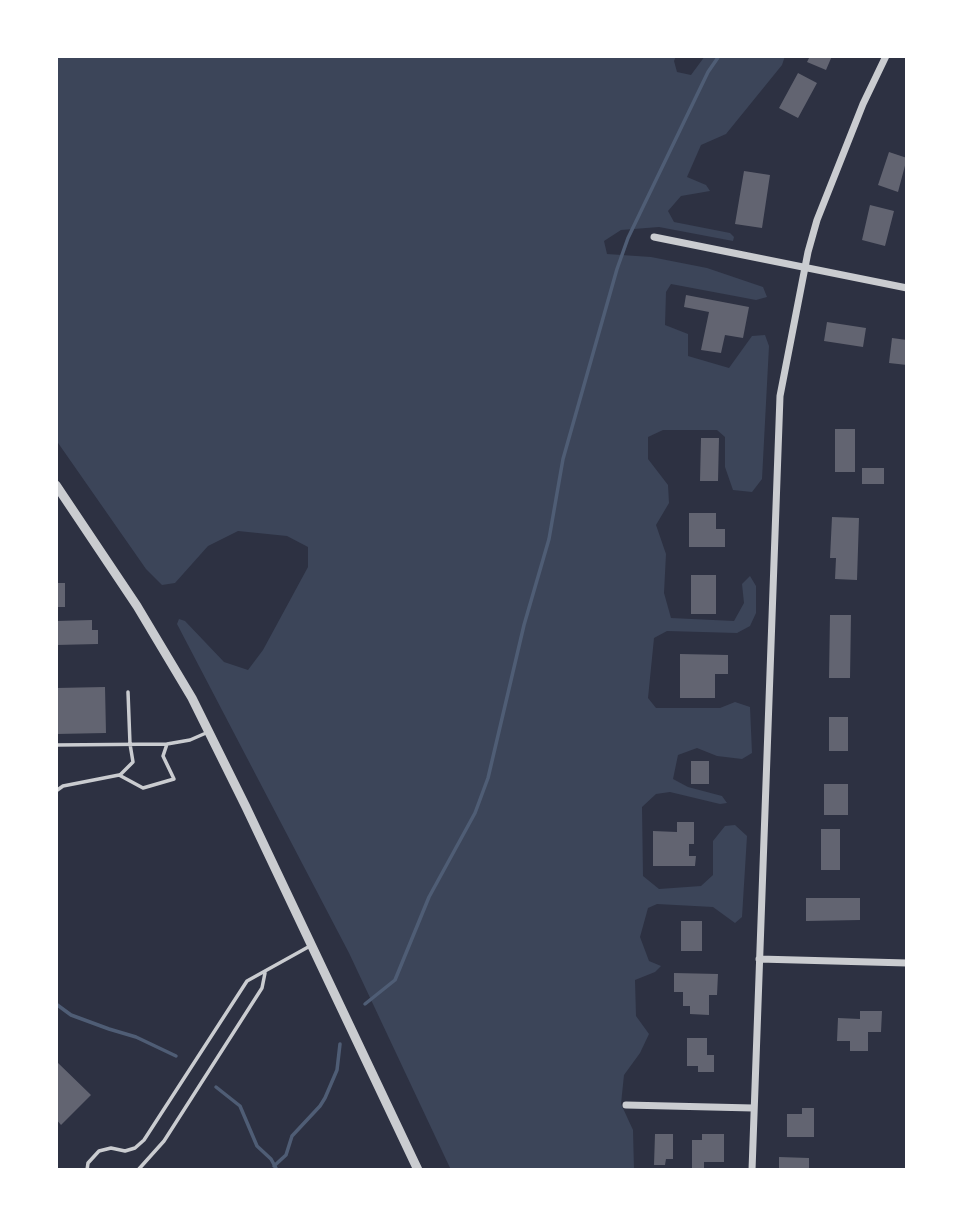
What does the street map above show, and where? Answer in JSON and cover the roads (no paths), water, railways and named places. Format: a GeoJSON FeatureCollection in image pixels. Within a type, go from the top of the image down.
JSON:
{"type":"FeatureCollection","features":[{"type":"Feature","properties":{"kind":"street"},"geometry":{"type":"LineString","coordinates":[[752,1170],[752,1108],[778,422],[784,372],[817,220],[863,104],[886,56]]}},
{"type":"Feature","properties":{"kind":"street"},"geometry":{"type":"LineString","coordinates":[[654,236],[907,288]]}},
{"type":"Feature","properties":{"kind":"street"},"geometry":{"type":"LineString","coordinates":[[56,485],[137,607],[192,698],[418,1170]]}},
{"type":"Feature","properties":{"kind":"street"},"geometry":{"type":"LineString","coordinates":[[759,959],[907,963]]}},
{"type":"Feature","properties":{"kind":"street"},"geometry":{"type":"LineString","coordinates":[[626,1105],[752,1108]]}},
{"type":"Feature","properties":{"kind":"lane"},"geometry":{"type":"LineString","coordinates":[[56,791],[63,786],[119,775],[133,762],[128,692]]}},
{"type":"Feature","properties":{"kind":"lane"},"geometry":{"type":"LineString","coordinates":[[56,745],[167,744],[190,740],[209,732]]}},
{"type":"Feature","properties":{"kind":"lane"},"geometry":{"type":"LineString","coordinates":[[119,775],[143,788],[174,779],[163,756],[167,744]]}},
{"type":"Feature","properties":{"kind":"lane"},"geometry":{"type":"LineString","coordinates":[[87,1170],[88,1163],[99,1151],[111,1148],[125,1151],[135,1148],[144,1140],[247,981],[312,945]]}},
{"type":"Feature","properties":{"kind":"lane"},"geometry":{"type":"LineString","coordinates":[[138,1170],[164,1141],[247,1012],[262,988],[265,972]]}},
{"type":"Feature","properties":{"kind":"waterway"},"geometry":{"type":"LineString","coordinates":[[365,1004],[395,980],[429,897],[475,813],[488,778],[524,625],[549,539],[563,459],[617,269],[628,238],[708,72],[719,56]]}},
{"type":"Feature","properties":{"kind":"waterway"},"geometry":{"type":"LineString","coordinates":[[56,1004],[71,1015],[136,1037],[176,1056]]}},
{"type":"Feature","properties":{"kind":"waterway"},"geometry":{"type":"LineString","coordinates":[[274,1166],[286,1155],[292,1136],[325,1098],[337,1070],[340,1044]]}},
{"type":"Feature","properties":{"kind":"waterway"},"geometry":{"type":"LineString","coordinates":[[216,1087],[240,1106],[257,1146],[271,1159],[277,1170]]}}]}
